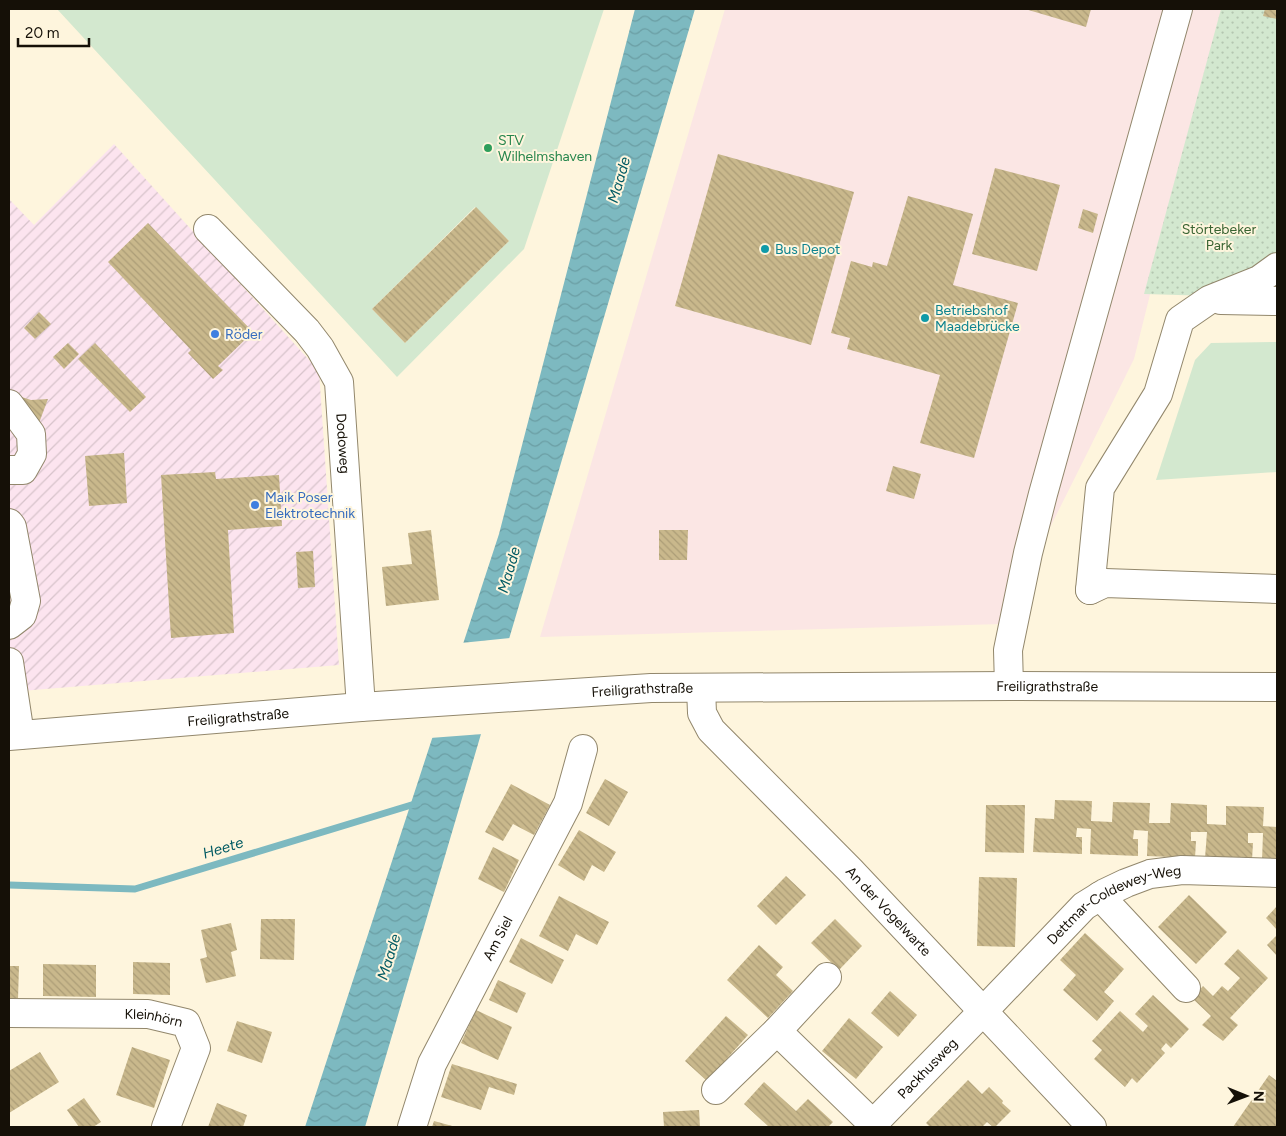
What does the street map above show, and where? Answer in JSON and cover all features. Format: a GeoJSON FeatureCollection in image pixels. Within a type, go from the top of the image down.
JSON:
{"type":"FeatureCollection","features":[{"type":"Feature","properties":{"kind":"street"},"geometry":{"type":"LineString","coordinates":[[1008,686],[1008,650],[1028,553],[1178,9]]}},
{"type":"Feature","properties":{"kind":"street","name":"Dodoweg"},"geometry":{"type":"LineString","coordinates":[[208,229],[307,331],[320,348],[338,382],[361,707]]}},
{"type":"Feature","properties":{"kind":"street"},"geometry":{"type":"LineString","coordinates":[[1277,267],[1259,280],[1210,300],[1180,320],[1158,394],[1100,488],[1090,590],[1105,583],[1277,589]]}},
{"type":"Feature","properties":{"kind":"street"},"geometry":{"type":"LineString","coordinates":[[1210,300],[1277,301]]}},
{"type":"Feature","properties":{"kind":"street"},"geometry":{"type":"LineString","coordinates":[[9,404],[31,434],[32,454],[23,470],[9,470]]}},
{"type":"Feature","properties":{"kind":"street"},"geometry":{"type":"LineString","coordinates":[[9,523],[12,527],[26,601],[22,615],[9,625]]}},
{"type":"Feature","properties":{"kind":"street"},"geometry":{"type":"LineString","coordinates":[[9,662],[14,735]]}},
{"type":"Feature","properties":{"kind":"street","name":"Freiligrathstraße"},"geometry":{"type":"LineString","coordinates":[[14,735],[361,707],[651,688],[1277,687]]}},
{"type":"Feature","properties":{"kind":"street","name":"An der Vogelwarte"},"geometry":{"type":"LineString","coordinates":[[701,688],[702,713],[711,730],[850,870],[1092,1127]]}},
{"type":"Feature","properties":{"kind":"street","name":"Am Siel"},"geometry":{"type":"LineString","coordinates":[[412,1127],[432,1064],[568,803],[583,749]]}},
{"type":"Feature","properties":{"kind":"street","name":"Dettmar-Coldewey-Weg"},"geometry":{"type":"LineString","coordinates":[[983,1011],[1084,906],[1126,883],[1150,874],[1166,871],[1277,873]]}},
{"type":"Feature","properties":{"kind":"street"},"geometry":{"type":"LineString","coordinates":[[1100,896],[1186,988]]}},
{"type":"Feature","properties":{"kind":"street"},"geometry":{"type":"LineString","coordinates":[[716,1090],[777,1031],[827,978]]}},
{"type":"Feature","properties":{"kind":"street","name":"Packhusweg"},"geometry":{"type":"LineString","coordinates":[[777,1031],[873,1126],[983,1011]]}},
{"type":"Feature","properties":{"kind":"street","name":"Kleinhörn"},"geometry":{"type":"LineString","coordinates":[[9,1013],[148,1014],[186,1023],[196,1048],[166,1127]]}},
{"type":"Feature","properties":{"kind":"shaded area"},"geometry":{"type":"Polygon","coordinates":[[[725,9],[1221,9],[1134,359],[1002,624],[540,637],[725,9]]]}},
{"type":"Feature","properties":{"kind":"shaded area"},"geometry":{"type":"Polygon","coordinates":[[[114,144],[319,371],[339,665],[9,692],[9,199],[34,225],[114,144]]]}},
{"type":"Feature","properties":{"kind":"green space"},"geometry":{"type":"Polygon","coordinates":[[[57,9],[604,9],[524,249],[397,377],[57,9]],[[475,207],[372,309],[405,343],[509,241],[475,207]]]}},
{"type":"Feature","properties":{"kind":"green space","name":"Störtebeker Park"},"geometry":{"type":"Polygon","coordinates":[[[1221,9],[1277,9],[1277,298],[1144,294],[1221,9]]]}},
{"type":"Feature","properties":{"kind":"green space"},"geometry":{"type":"Polygon","coordinates":[[[1277,342],[1277,472],[1156,480],[1195,360],[1211,343],[1277,342]]]}},
{"type":"Feature","properties":{"kind":"water","name":"Maade"},"geometry":{"type":"Polygon","coordinates":[[[635,9],[695,9],[365,1127],[305,1127],[499,534],[635,9]]]}},
{"type":"Feature","properties":{"kind":"pier"},"geometry":{"type":"Polygon","coordinates":[[[511,638],[483,734],[430,738],[461,643],[511,638]]]}},
{"type":"Feature","properties":{"kind":"building"},"geometry":{"type":"Polygon","coordinates":[[[1025,9],[1091,9],[1086,27],[1025,9]]]}},
{"type":"Feature","properties":{"kind":"building"},"geometry":{"type":"Polygon","coordinates":[[[1265,9],[1277,9],[1277,19],[1263,16],[1265,9]]]}},
{"type":"Feature","properties":{"kind":"building","name":"Bus Depot"},"geometry":{"type":"Polygon","coordinates":[[[718,154],[854,192],[811,345],[675,306],[718,154]]]}},
{"type":"Feature","properties":{"kind":"building"},"geometry":{"type":"Polygon","coordinates":[[[995,168],[1060,185],[1037,271],[972,254],[995,168]]]}},
{"type":"Feature","properties":{"kind":"building","name":"Betriebshof Maadebrücke"},"geometry":{"type":"Polygon","coordinates":[[[908,196],[973,214],[953,285],[1018,303],[974,458],[920,443],[940,375],[847,349],[850,338],[831,333],[851,261],[872,267],[873,262],[887,266],[908,196]]]}},
{"type":"Feature","properties":{"kind":"building"},"geometry":{"type":"Polygon","coordinates":[[[476,207],[509,241],[405,343],[372,309],[476,207]]]}},
{"type":"Feature","properties":{"kind":"building"},"geometry":{"type":"Polygon","coordinates":[[[1083,209],[1098,214],[1093,233],[1078,228],[1083,209]]]}},
{"type":"Feature","properties":{"kind":"building"},"geometry":{"type":"Polygon","coordinates":[[[148,223],[253,332],[218,366],[223,370],[213,379],[188,353],[191,350],[108,262],[148,223]]]}},
{"type":"Feature","properties":{"kind":"building"},"geometry":{"type":"Polygon","coordinates":[[[39,312],[51,324],[35,339],[24,328],[39,312]]]}},
{"type":"Feature","properties":{"kind":"building"},"geometry":{"type":"Polygon","coordinates":[[[68,343],[79,354],[64,369],[53,357],[68,343]]]}},
{"type":"Feature","properties":{"kind":"building"},"geometry":{"type":"Polygon","coordinates":[[[95,343],[146,397],[130,412],[78,359],[95,343]]]}},
{"type":"Feature","properties":{"kind":"building"},"geometry":{"type":"Polygon","coordinates":[[[9,393],[31,400],[48,399],[39,423],[16,431],[9,430],[9,393]]]}},
{"type":"Feature","properties":{"kind":"building"},"geometry":{"type":"Polygon","coordinates":[[[124,453],[127,503],[89,506],[85,456],[124,453]]]}},
{"type":"Feature","properties":{"kind":"building"},"geometry":{"type":"Polygon","coordinates":[[[893,466],[921,474],[914,499],[886,491],[893,466]]]}},
{"type":"Feature","properties":{"kind":"building"},"geometry":{"type":"Polygon","coordinates":[[[215,472],[216,479],[279,475],[282,526],[228,530],[234,633],[171,638],[161,475],[215,472]]]}},
{"type":"Feature","properties":{"kind":"building"},"geometry":{"type":"Polygon","coordinates":[[[431,530],[439,600],[386,606],[382,567],[412,564],[408,533],[431,530]]]}},
{"type":"Feature","properties":{"kind":"building"},"geometry":{"type":"Polygon","coordinates":[[[659,530],[688,530],[687,560],[659,560],[659,530]]]}},
{"type":"Feature","properties":{"kind":"building"},"geometry":{"type":"Polygon","coordinates":[[[313,551],[315,587],[298,588],[296,552],[313,551]]]}},
{"type":"Feature","properties":{"kind":"building"},"geometry":{"type":"Polygon","coordinates":[[[605,779],[628,792],[609,826],[586,813],[605,779]]]}},
{"type":"Feature","properties":{"kind":"building"},"geometry":{"type":"Polygon","coordinates":[[[511,784],[550,805],[534,835],[513,824],[503,841],[485,832],[511,784]]]}},
{"type":"Feature","properties":{"kind":"building"},"geometry":{"type":"Polygon","coordinates":[[[1055,800],[1092,801],[1091,821],[1112,822],[1113,802],[1150,803],[1149,823],[1170,823],[1171,803],[1207,805],[1207,824],[1226,825],[1226,806],[1264,807],[1263,826],[1277,827],[1277,862],[1262,861],[1263,833],[1248,833],[1248,843],[1253,843],[1252,860],[1205,858],[1207,832],[1191,832],[1191,841],[1196,841],[1195,858],[1147,856],[1148,831],[1134,830],[1133,839],[1138,839],[1138,856],[1090,854],[1091,829],[1077,828],[1076,837],[1082,837],[1082,854],[1033,852],[1035,818],[1054,819],[1055,800]]]}},
{"type":"Feature","properties":{"kind":"building"},"geometry":{"type":"Polygon","coordinates":[[[986,805],[1025,805],[1024,853],[985,852],[986,805]]]}},
{"type":"Feature","properties":{"kind":"building"},"geometry":{"type":"Polygon","coordinates":[[[579,830],[616,852],[604,872],[592,865],[584,881],[558,865],[579,830]]]}},
{"type":"Feature","properties":{"kind":"building"},"geometry":{"type":"Polygon","coordinates":[[[493,847],[519,860],[504,892],[478,879],[493,847]]]}},
{"type":"Feature","properties":{"kind":"building"},"geometry":{"type":"Polygon","coordinates":[[[786,876],[806,895],[776,925],[757,906],[786,876]]]}},
{"type":"Feature","properties":{"kind":"building"},"geometry":{"type":"Polygon","coordinates":[[[979,877],[1017,878],[1015,947],[977,946],[979,877]]]}},
{"type":"Feature","properties":{"kind":"building"},"geometry":{"type":"Polygon","coordinates":[[[1189,895],[1227,932],[1196,964],[1158,927],[1189,895]]]}},
{"type":"Feature","properties":{"kind":"building"},"geometry":{"type":"Polygon","coordinates":[[[559,896],[609,922],[597,945],[576,934],[568,951],[539,936],[559,896]]]}},
{"type":"Feature","properties":{"kind":"building"},"geometry":{"type":"Polygon","coordinates":[[[1277,906],[1277,930],[1266,918],[1277,906]]]}},
{"type":"Feature","properties":{"kind":"building"},"geometry":{"type":"Polygon","coordinates":[[[261,919],[295,919],[294,960],[260,959],[261,919]]]}},
{"type":"Feature","properties":{"kind":"building"},"geometry":{"type":"Polygon","coordinates":[[[835,919],[862,946],[839,970],[811,943],[835,919]]]}},
{"type":"Feature","properties":{"kind":"building"},"geometry":{"type":"Polygon","coordinates":[[[231,923],[237,950],[231,952],[236,976],[206,983],[200,959],[207,957],[201,930],[231,923]]]}},
{"type":"Feature","properties":{"kind":"building"},"geometry":{"type":"Polygon","coordinates":[[[1085,933],[1124,969],[1104,992],[1114,1001],[1097,1021],[1063,990],[1076,975],[1060,960],[1085,933]]]}},
{"type":"Feature","properties":{"kind":"building"},"geometry":{"type":"Polygon","coordinates":[[[1277,935],[1277,956],[1267,945],[1277,935]]]}},
{"type":"Feature","properties":{"kind":"building"},"geometry":{"type":"Polygon","coordinates":[[[521,938],[564,960],[552,984],[509,962],[521,938]]]}},
{"type":"Feature","properties":{"kind":"building"},"geometry":{"type":"Polygon","coordinates":[[[759,945],[783,967],[776,975],[793,991],[768,1018],[727,980],[759,945]]]}},
{"type":"Feature","properties":{"kind":"building"},"geometry":{"type":"Polygon","coordinates":[[[1238,949],[1268,978],[1230,1018],[1238,1025],[1223,1041],[1202,1025],[1211,1016],[1192,998],[1203,986],[1213,996],[1222,986],[1228,991],[1240,978],[1224,964],[1238,949]]]}},
{"type":"Feature","properties":{"kind":"building"},"geometry":{"type":"Polygon","coordinates":[[[133,962],[170,963],[170,995],[133,994],[133,962]]]}},
{"type":"Feature","properties":{"kind":"building"},"geometry":{"type":"Polygon","coordinates":[[[43,964],[96,965],[96,997],[43,996],[43,964]]]}},
{"type":"Feature","properties":{"kind":"building"},"geometry":{"type":"Polygon","coordinates":[[[9,966],[19,966],[18,998],[9,998],[9,966]]]}},
{"type":"Feature","properties":{"kind":"building"},"geometry":{"type":"Polygon","coordinates":[[[498,980],[526,993],[517,1013],[489,1000],[498,980]]]}},
{"type":"Feature","properties":{"kind":"building"},"geometry":{"type":"Polygon","coordinates":[[[890,991],[917,1015],[898,1037],[871,1013],[890,991]]]}},
{"type":"Feature","properties":{"kind":"building"},"geometry":{"type":"Polygon","coordinates":[[[1153,995],[1189,1029],[1171,1048],[1166,1043],[1161,1049],[1165,1053],[1137,1083],[1132,1078],[1125,1087],[1094,1059],[1102,1050],[1092,1041],[1120,1011],[1143,1032],[1148,1026],[1135,1014],[1153,995]]]}},
{"type":"Feature","properties":{"kind":"building"},"geometry":{"type":"Polygon","coordinates":[[[476,1010],[512,1027],[498,1060],[461,1043],[476,1010]]]}},
{"type":"Feature","properties":{"kind":"building"},"geometry":{"type":"Polygon","coordinates":[[[726,1016],[748,1035],[707,1081],[685,1061],[726,1016]]]}},
{"type":"Feature","properties":{"kind":"building"},"geometry":{"type":"Polygon","coordinates":[[[849,1018],[883,1047],[856,1079],[822,1051],[849,1018]]]}},
{"type":"Feature","properties":{"kind":"building"},"geometry":{"type":"Polygon","coordinates":[[[237,1021],[272,1032],[262,1063],[227,1051],[237,1021]]]}},
{"type":"Feature","properties":{"kind":"building"},"geometry":{"type":"Polygon","coordinates":[[[132,1047],[170,1060],[154,1108],[116,1095],[132,1047]]]}},
{"type":"Feature","properties":{"kind":"building"},"geometry":{"type":"Polygon","coordinates":[[[40,1052],[59,1082],[9,1113],[9,1071],[40,1052]]]}},
{"type":"Feature","properties":{"kind":"building"},"geometry":{"type":"Polygon","coordinates":[[[452,1064],[517,1084],[514,1095],[489,1087],[481,1110],[441,1097],[452,1064]]]}},
{"type":"Feature","properties":{"kind":"building"},"geometry":{"type":"Polygon","coordinates":[[[1269,1075],[1277,1081],[1277,1127],[1233,1127],[1269,1075]]]}},
{"type":"Feature","properties":{"kind":"building"},"geometry":{"type":"Polygon","coordinates":[[[968,1080],[982,1094],[989,1087],[1011,1111],[995,1127],[987,1122],[982,1127],[930,1127],[926,1123],[968,1080]]]}},
{"type":"Feature","properties":{"kind":"building"},"geometry":{"type":"Polygon","coordinates":[[[764,1082],[796,1111],[808,1099],[833,1122],[828,1127],[769,1127],[744,1104],[764,1082]]]}},
{"type":"Feature","properties":{"kind":"building"},"geometry":{"type":"Polygon","coordinates":[[[84,1098],[101,1122],[93,1127],[79,1127],[67,1110],[84,1098]]]}},
{"type":"Feature","properties":{"kind":"building"},"geometry":{"type":"Polygon","coordinates":[[[217,1103],[247,1115],[243,1127],[208,1127],[217,1103]]]}},
{"type":"Feature","properties":{"kind":"building"},"geometry":{"type":"Polygon","coordinates":[[[699,1110],[700,1127],[664,1127],[663,1112],[699,1110]]]}},
{"type":"Feature","properties":{"kind":"building"},"geometry":{"type":"Polygon","coordinates":[[[434,1121],[456,1127],[432,1127],[434,1121]]]}},
{"type":"Feature","properties":{"kind":"waterway","name":"Heete"},"geometry":{"type":"LineString","coordinates":[[9,885],[135,889],[418,803]]}},
{"type":"Feature","properties":{"kind":"place","name":"STV Wilhelmshaven"},"geometry":{"type":"Point","coordinates":[488,148]}},
{"type":"Feature","properties":{"kind":"place","name":"Bus Depot"},"geometry":{"type":"Point","coordinates":[765,249]}},
{"type":"Feature","properties":{"kind":"place","name":"Betriebshof Maadebrücke"},"geometry":{"type":"Point","coordinates":[925,318]}},
{"type":"Feature","properties":{"kind":"place","name":"Röder"},"geometry":{"type":"Point","coordinates":[215,334]}},
{"type":"Feature","properties":{"kind":"place","name":"Maik Poser Elektrotechnik"},"geometry":{"type":"Point","coordinates":[255,505]}}]}
